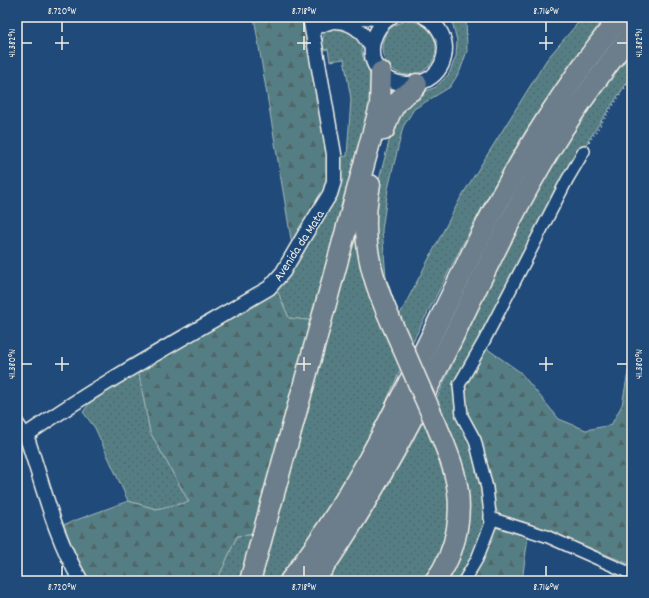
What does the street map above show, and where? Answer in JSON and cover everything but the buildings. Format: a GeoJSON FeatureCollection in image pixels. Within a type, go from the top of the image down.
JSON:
{"type":"FeatureCollection","features":[{"type":"Feature","properties":{"kind":"highway"},"geometry":{"type":"LineString","coordinates":[[290,581],[327,528],[373,451],[497,205],[528,149],[572,80],[620,17]]}},
{"type":"Feature","properties":{"kind":"highway"},"geometry":{"type":"LineString","coordinates":[[314,581],[344,538],[386,467],[418,407],[493,255],[535,176],[583,98],[632,33]]}},
{"type":"Feature","properties":{"kind":"highway"},"geometry":{"type":"LineString","coordinates":[[250,581],[380,106],[381,72]]}},
{"type":"Feature","properties":{"kind":"highway"},"geometry":{"type":"LineString","coordinates":[[417,84],[414,89],[408,92],[397,102],[388,118],[373,171],[366,212],[366,240],[371,269],[380,297],[436,424],[456,477],[459,506],[457,531],[443,569],[435,581]]}},
{"type":"Feature","properties":{"kind":"street"},"geometry":{"type":"LineString","coordinates":[[362,17],[390,18]]}},
{"type":"Feature","properties":{"kind":"street"},"geometry":{"type":"LineString","coordinates":[[425,17],[436,25],[442,34]]}},
{"type":"Feature","properties":{"kind":"street"},"geometry":{"type":"LineString","coordinates":[[390,18],[380,26],[375,35],[372,46],[374,60],[381,72],[388,79],[407,85],[417,84],[427,80],[441,65],[444,50],[442,34],[444,24],[443,17]]}},
{"type":"Feature","properties":{"kind":"street"},"geometry":{"type":"LineString","coordinates":[[311,22],[319,26],[335,21],[348,24],[360,31],[368,43],[372,46]]}},
{"type":"Feature","properties":{"kind":"street","name":"Avenida da Mata"},"geometry":{"type":"LineString","coordinates":[[26,435],[105,384],[269,288],[283,272],[330,194],[334,181],[334,154],[311,22]]}},
{"type":"Feature","properties":{"kind":"street"},"geometry":{"type":"LineString","coordinates":[[464,581],[477,559],[491,523],[487,488],[476,440],[462,416],[459,385],[484,341],[567,180],[584,151]]}},
{"type":"Feature","properties":{"kind":"street"},"geometry":{"type":"LineString","coordinates":[[17,422],[26,435],[54,522],[78,579]]}},
{"type":"Feature","properties":{"kind":"street"},"geometry":{"type":"LineString","coordinates":[[490,518],[546,536],[632,574]]}},
{"type":"Feature","properties":{"kind":"path"},"geometry":{"type":"LineString","coordinates":[[584,151],[632,77]]}},
{"type":"Feature","properties":{"kind":"green space"},"geometry":{"type":"Polygon","coordinates":[[[254,17],[306,17],[330,179],[324,195],[292,245],[254,17]]]}},
{"type":"Feature","properties":{"kind":"green space"},"geometry":{"type":"Polygon","coordinates":[[[451,17],[466,17],[467,51],[460,71],[450,87],[414,109],[403,127],[388,189],[382,230],[386,277],[399,316],[461,197],[547,59],[583,17],[606,17],[547,98],[525,132],[474,222],[411,345],[383,280],[373,223],[376,191],[395,119],[414,96],[436,87],[449,74],[456,56],[457,41],[451,17]]]}},
{"type":"Feature","properties":{"kind":"green space"},"geometry":{"type":"Polygon","coordinates":[[[409,21],[419,23],[428,29],[434,38],[436,48],[434,58],[428,67],[419,73],[409,75],[399,73],[390,67],[384,58],[382,48],[384,38],[390,29],[399,23],[409,21]]]}},
{"type":"Feature","properties":{"kind":"green space"},"geometry":{"type":"Polygon","coordinates":[[[342,24],[360,37],[363,58],[371,77],[373,108],[316,321],[289,318],[276,288],[339,157],[347,156],[351,99],[344,59],[330,61],[328,49],[320,51],[325,30],[342,24]]]}},
{"type":"Feature","properties":{"kind":"green space"},"geometry":{"type":"Polygon","coordinates":[[[632,50],[632,75],[593,133],[560,188],[457,388],[455,401],[458,413],[473,442],[486,511],[483,533],[472,561],[460,581],[445,581],[461,547],[435,402],[476,313],[526,212],[571,135],[614,73],[632,50]]]}},
{"type":"Feature","properties":{"kind":"green space"},"geometry":{"type":"Polygon","coordinates":[[[362,216],[403,364],[381,413],[345,481],[301,548],[277,581],[254,581],[350,237],[362,216]]]}},
{"type":"Feature","properties":{"kind":"green space"},"geometry":{"type":"Polygon","coordinates":[[[276,288],[289,318],[316,321],[257,534],[237,536],[217,581],[89,581],[72,554],[60,526],[128,501],[156,509],[189,502],[150,432],[138,369],[276,288]]]}},
{"type":"Feature","properties":{"kind":"green space"},"geometry":{"type":"Polygon","coordinates":[[[486,348],[520,372],[559,419],[586,430],[611,425],[622,405],[632,355],[632,565],[550,532],[501,516],[494,506],[481,438],[468,415],[464,388],[486,348]]]}},
{"type":"Feature","properties":{"kind":"green space"},"geometry":{"type":"Polygon","coordinates":[[[138,369],[150,432],[189,502],[156,509],[128,501],[95,428],[83,412],[91,401],[138,369]]]}},
{"type":"Feature","properties":{"kind":"green space"},"geometry":{"type":"Polygon","coordinates":[[[426,416],[447,459],[455,511],[429,581],[326,581],[367,521],[426,416]]]}},
{"type":"Feature","properties":{"kind":"green space"},"geometry":{"type":"Polygon","coordinates":[[[495,527],[528,537],[522,581],[472,581],[495,527]]]}},
{"type":"Feature","properties":{"kind":"green space"},"geometry":{"type":"Polygon","coordinates":[[[257,534],[244,581],[217,581],[237,536],[257,534]]]}}]}
